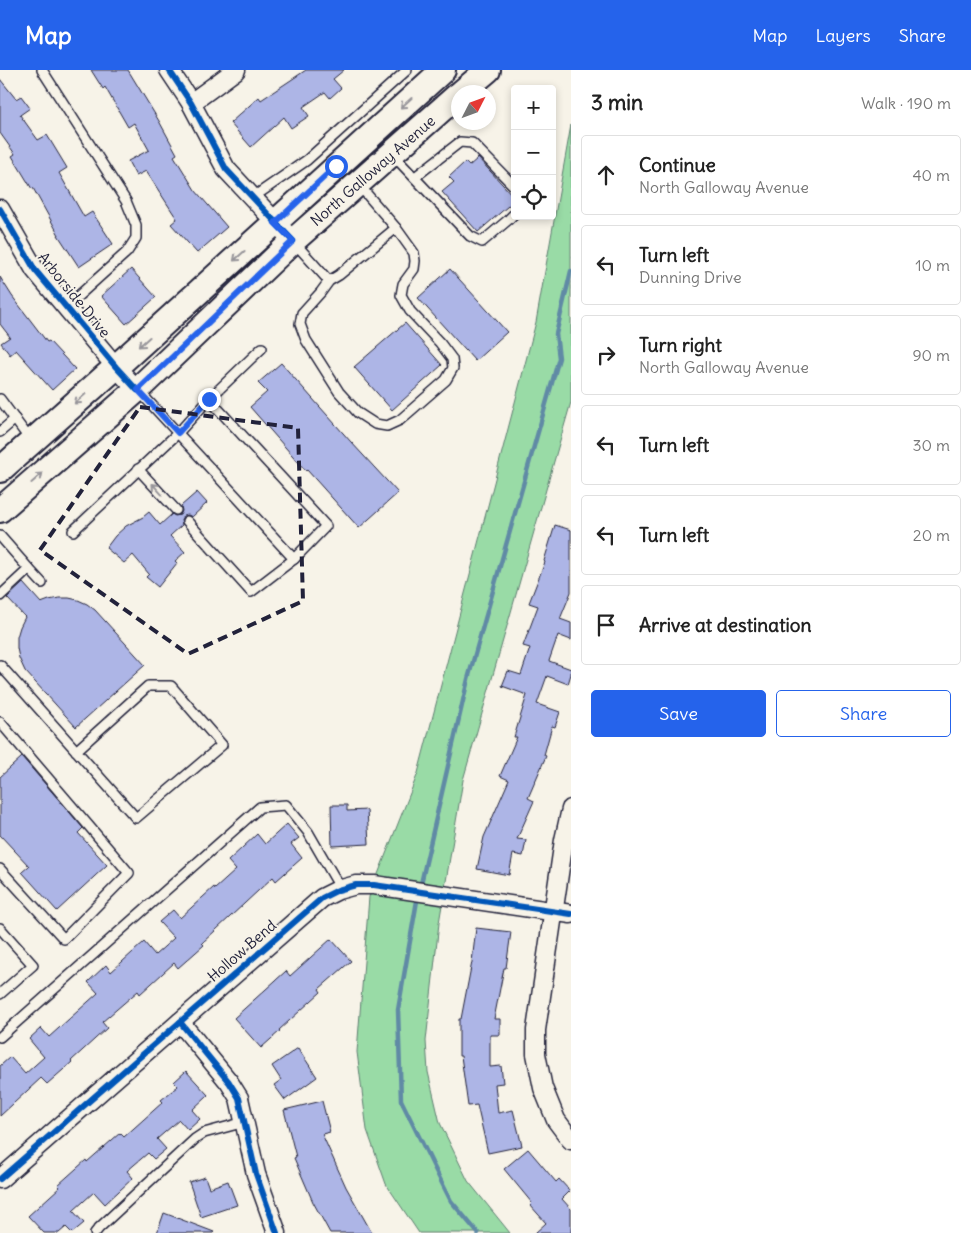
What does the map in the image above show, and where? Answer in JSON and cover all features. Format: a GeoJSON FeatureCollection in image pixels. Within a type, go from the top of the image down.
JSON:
{"type":"FeatureCollection","features":[{"type":"Feature","properties":{"kind":"main road","name":"North Galloway Avenue"},"geometry":{"type":"LineString","coordinates":[[0,470],[443,70]]}},
{"type":"Feature","properties":{"kind":"main road"},"geometry":{"type":"LineString","coordinates":[[470,85],[488,70]]}},
{"type":"Feature","properties":{"kind":"main road","name":"North Galloway Avenue"},"geometry":{"type":"LineString","coordinates":[[0,510],[138,390],[293,241],[451,101]]}},
{"type":"Feature","properties":{"kind":"street"},"geometry":{"type":"LineString","coordinates":[[170,70],[191,103],[226,169],[293,241]]}},
{"type":"Feature","properties":{"kind":"street"},"geometry":{"type":"LineString","coordinates":[[191,103],[236,70]]}},
{"type":"Feature","properties":{"kind":"street","name":"Arborside Drive"},"geometry":{"type":"LineString","coordinates":[[0,209],[35,270],[116,367],[138,390]]}},
{"type":"Feature","properties":{"kind":"street"},"geometry":{"type":"LineString","coordinates":[[571,809],[564,840],[563,913],[536,1030],[536,1054],[543,1088],[556,1120],[571,1140]]}},
{"type":"Feature","properties":{"kind":"street","name":"Hollow Bend"},"geometry":{"type":"LineString","coordinates":[[0,1179],[322,898],[341,889],[356,885],[374,885],[563,913]]}},
{"type":"Feature","properties":{"kind":"street"},"geometry":{"type":"LineString","coordinates":[[180,1022],[239,1098],[256,1174],[277,1233]]}},
{"type":"Feature","properties":{"kind":"lane"},"geometry":{"type":"LineString","coordinates":[[42,70],[126,201],[136,224],[136,238],[127,252],[66,307]]}},
{"type":"Feature","properties":{"kind":"lane"},"geometry":{"type":"LineString","coordinates":[[252,198],[308,160],[407,70]]}},
{"type":"Feature","properties":{"kind":"lane"},"geometry":{"type":"LineString","coordinates":[[414,177],[460,142],[472,143],[511,183]]}},
{"type":"Feature","properties":{"kind":"lane"},"geometry":{"type":"LineString","coordinates":[[392,154],[470,236],[482,242],[511,217]]}},
{"type":"Feature","properties":{"kind":"lane"},"geometry":{"type":"LineString","coordinates":[[358,184],[396,228],[414,253],[414,269],[403,284],[401,294],[410,311],[440,343],[452,359],[453,368],[446,380],[400,420],[387,426],[375,424],[358,413],[339,392],[306,340],[300,324],[302,313],[321,292],[328,281],[339,275],[396,228]]}},
{"type":"Feature","properties":{"kind":"lane"},"geometry":{"type":"LineString","coordinates":[[293,241],[328,281]]}},
{"type":"Feature","properties":{"kind":"lane"},"geometry":{"type":"LineString","coordinates":[[73,531],[138,468],[178,433],[209,399],[262,348]]}},
{"type":"Feature","properties":{"kind":"lane"},"geometry":{"type":"LineString","coordinates":[[138,390],[294,559]]}},
{"type":"Feature","properties":{"kind":"lane"},"geometry":{"type":"LineString","coordinates":[[0,398],[32,442]]}},
{"type":"Feature","properties":{"kind":"lane"},"geometry":{"type":"LineString","coordinates":[[187,521],[251,592],[294,559],[326,526],[209,399]]}},
{"type":"Feature","properties":{"kind":"lane"},"geometry":{"type":"LineString","coordinates":[[0,432],[15,419]]}},
{"type":"Feature","properties":{"kind":"lane"},"geometry":{"type":"LineString","coordinates":[[138,468],[176,510]]}},
{"type":"Feature","properties":{"kind":"lane"},"geometry":{"type":"LineString","coordinates":[[0,536],[42,583]]}},
{"type":"Feature","properties":{"kind":"lane"},"geometry":{"type":"LineString","coordinates":[[0,596],[29,569]]}},
{"type":"Feature","properties":{"kind":"lane"},"geometry":{"type":"LineString","coordinates":[[0,665],[76,751],[136,818],[222,745],[171,686],[148,686],[76,751]]}},
{"type":"Feature","properties":{"kind":"lane"},"geometry":{"type":"LineString","coordinates":[[0,722],[129,873],[64,939],[0,869]]}},
{"type":"Feature","properties":{"kind":"lane"},"geometry":{"type":"LineString","coordinates":[[0,1037],[260,807],[286,804],[308,832],[341,889]]}},
{"type":"Feature","properties":{"kind":"lane"},"geometry":{"type":"LineString","coordinates":[[0,928],[33,966],[0,994]]}},
{"type":"Feature","properties":{"kind":"lane"},"geometry":{"type":"LineString","coordinates":[[95,1233],[204,1133],[245,1122]]}},
{"type":"Feature","properties":{"kind":"highlighted area"},"geometry":{"type":"Polygon","coordinates":[[[140,407],[298,428],[303,601],[188,654],[40,550],[140,407]]]}},
{"type":"Feature","properties":{"kind":"green space"},"geometry":{"type":"Polygon","coordinates":[[[571,125],[571,402],[463,780],[439,923],[426,1041],[428,1072],[440,1123],[468,1181],[510,1233],[419,1233],[386,1184],[367,1130],[357,1052],[369,897],[418,773],[536,322],[554,220],[556,220],[556,209],[571,125]]]}},
{"type":"Feature","properties":{"kind":"building"},"geometry":{"type":"Polygon","coordinates":[[[91,70],[128,70],[159,121],[177,154],[174,156],[195,190],[227,227],[197,253],[171,224],[177,219],[146,171],[136,176],[128,161],[149,150],[134,123],[128,127],[105,87],[103,89],[91,70]]]}},
{"type":"Feature","properties":{"kind":"building"},"geometry":{"type":"Polygon","coordinates":[[[306,70],[344,70],[333,79],[341,88],[330,98],[325,92],[303,107],[309,116],[291,128],[284,117],[251,147],[230,123],[259,97],[261,100],[306,70]]]}},
{"type":"Feature","properties":{"kind":"building"},"geometry":{"type":"Polygon","coordinates":[[[0,79],[16,99],[21,96],[30,108],[20,115],[38,140],[47,135],[67,168],[59,173],[84,217],[92,212],[113,244],[79,267],[12,156],[15,154],[0,133],[0,79]]]}},
{"type":"Feature","properties":{"kind":"building"},"geometry":{"type":"Polygon","coordinates":[[[478,158],[511,194],[511,203],[478,232],[442,192],[454,182],[449,177],[465,162],[469,166],[478,158]]]}},
{"type":"Feature","properties":{"kind":"building"},"geometry":{"type":"Polygon","coordinates":[[[131,269],[156,297],[126,324],[101,296],[131,269]]]}},
{"type":"Feature","properties":{"kind":"building"},"geometry":{"type":"Polygon","coordinates":[[[450,269],[507,332],[475,361],[418,298],[450,269]]]}},
{"type":"Feature","properties":{"kind":"building"},"geometry":{"type":"Polygon","coordinates":[[[0,277],[47,342],[49,341],[75,369],[52,390],[16,350],[10,355],[1,343],[10,337],[0,324],[0,277]]]}},
{"type":"Feature","properties":{"kind":"building"},"geometry":{"type":"Polygon","coordinates":[[[405,323],[442,365],[392,410],[354,367],[405,323]]]}},
{"type":"Feature","properties":{"kind":"building"},"geometry":{"type":"Polygon","coordinates":[[[281,363],[398,493],[359,528],[250,407],[267,392],[258,383],[281,363]]]}},
{"type":"Feature","properties":{"kind":"building"},"geometry":{"type":"Polygon","coordinates":[[[197,492],[207,503],[192,517],[188,515],[183,516],[181,520],[182,525],[170,536],[185,552],[175,561],[177,563],[158,587],[146,577],[149,574],[133,555],[124,563],[106,548],[126,526],[149,512],[160,525],[172,514],[175,516],[180,515],[182,511],[181,506],[197,492]]]}},
{"type":"Feature","properties":{"kind":"building"},"geometry":{"type":"Polygon","coordinates":[[[555,525],[571,530],[571,592],[560,619],[571,623],[571,640],[558,635],[549,661],[571,669],[571,674],[568,684],[547,676],[537,704],[560,712],[555,727],[552,726],[544,755],[546,756],[528,798],[534,801],[517,839],[526,840],[523,856],[513,854],[509,875],[477,869],[484,837],[509,780],[500,776],[517,737],[514,737],[527,695],[502,686],[508,671],[521,675],[530,648],[523,646],[538,606],[529,603],[545,562],[555,525]]]}},
{"type":"Feature","properties":{"kind":"building"},"geometry":{"type":"Polygon","coordinates":[[[23,583],[41,603],[59,598],[69,598],[87,604],[95,610],[145,665],[76,727],[25,671],[19,658],[17,637],[25,617],[7,598],[23,583]]]}},
{"type":"Feature","properties":{"kind":"building"},"geometry":{"type":"Polygon","coordinates":[[[22,757],[83,828],[78,833],[107,865],[57,911],[22,872],[29,866],[0,835],[0,777],[22,757]]]}},
{"type":"Feature","properties":{"kind":"building"},"geometry":{"type":"Polygon","coordinates":[[[331,805],[347,805],[347,811],[367,810],[369,844],[332,846],[331,805]]]}},
{"type":"Feature","properties":{"kind":"building"},"geometry":{"type":"Polygon","coordinates":[[[287,824],[299,838],[291,844],[302,858],[276,881],[273,877],[178,968],[174,963],[140,994],[138,991],[102,1022],[107,1028],[47,1084],[41,1078],[0,1116],[0,1066],[10,1057],[25,1074],[44,1057],[29,1039],[41,1028],[49,1037],[98,993],[88,982],[106,965],[111,972],[144,942],[155,955],[174,938],[159,922],[173,910],[180,918],[214,887],[215,889],[236,870],[228,861],[257,834],[265,844],[287,824]]]}},
{"type":"Feature","properties":{"kind":"building"},"geometry":{"type":"Polygon","coordinates":[[[476,928],[511,932],[506,968],[504,968],[494,1019],[500,1019],[500,1035],[490,1035],[490,1067],[501,1066],[503,1083],[495,1084],[498,1113],[513,1110],[522,1146],[488,1153],[477,1105],[468,1106],[461,1056],[459,1056],[459,1019],[461,1019],[472,962],[476,928]]]}},
{"type":"Feature","properties":{"kind":"building"},"geometry":{"type":"Polygon","coordinates":[[[331,939],[351,961],[319,989],[321,992],[261,1048],[234,1018],[286,971],[290,976],[331,939]]]}},
{"type":"Feature","properties":{"kind":"building"},"geometry":{"type":"Polygon","coordinates":[[[298,1048],[317,1077],[285,1100],[274,1085],[281,1080],[272,1066],[298,1048]]]}},
{"type":"Feature","properties":{"kind":"building"},"geometry":{"type":"Polygon","coordinates":[[[186,1071],[208,1095],[192,1110],[200,1119],[188,1130],[179,1120],[157,1139],[166,1149],[154,1159],[148,1153],[127,1171],[133,1178],[105,1204],[94,1192],[73,1211],[84,1223],[72,1233],[66,1227],[59,1233],[44,1233],[28,1216],[86,1160],[87,1162],[120,1133],[124,1137],[163,1102],[161,1100],[178,1086],[174,1082],[186,1071]]]}},
{"type":"Feature","properties":{"kind":"building"},"geometry":{"type":"Polygon","coordinates":[[[322,1101],[330,1132],[322,1134],[346,1187],[372,1233],[330,1233],[313,1202],[294,1158],[296,1157],[284,1110],[322,1101]]]}},
{"type":"Feature","properties":{"kind":"building"},"geometry":{"type":"Polygon","coordinates":[[[528,1149],[556,1182],[559,1179],[570,1191],[562,1199],[571,1209],[571,1233],[535,1233],[546,1223],[530,1205],[532,1203],[504,1169],[528,1149]]]}},
{"type":"Feature","properties":{"kind":"building"},"geometry":{"type":"Polygon","coordinates":[[[205,1177],[209,1188],[228,1181],[237,1205],[201,1217],[189,1182],[205,1177]]]}},
{"type":"Feature","properties":{"kind":"building"},"geometry":{"type":"Polygon","coordinates":[[[164,1213],[214,1232],[157,1233],[164,1213]]]}},
{"type":"Feature","properties":{"kind":"waterway"},"geometry":{"type":"LineString","coordinates":[[420,888],[468,679],[559,358],[556,334],[571,271]]}},
{"type":"Feature","properties":{"kind":"waterway"},"geometry":{"type":"LineString","coordinates":[[418,895],[398,1010],[401,1100],[451,1201],[478,1233]]}},
{"type":"Feature","properties":{"kind":"cycle path"},"geometry":{"type":"LineString","coordinates":[[169,70],[191,103],[226,169],[293,241]]}},
{"type":"Feature","properties":{"kind":"cycle path"},"geometry":{"type":"LineString","coordinates":[[0,209],[35,270],[137,390]]}},
{"type":"Feature","properties":{"kind":"cycle path"},"geometry":{"type":"LineString","coordinates":[[0,1179],[322,898],[338,890],[356,885],[374,885],[571,914]]}},
{"type":"Feature","properties":{"kind":"cycle path"},"geometry":{"type":"LineString","coordinates":[[180,1022],[229,1082],[239,1098],[256,1174],[277,1233]]}},
{"type":"Feature","properties":{"kind":"route"},"geometry":{"type":"LineString","coordinates":[[209,399],[178,433],[138,390],[293,241],[275,223],[336,166]]}}]}
